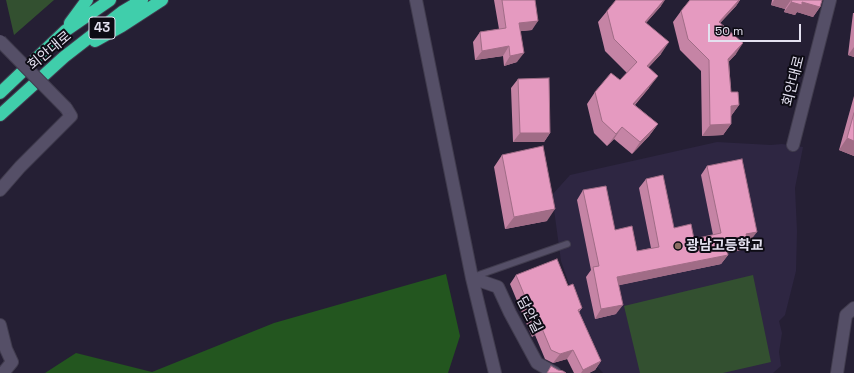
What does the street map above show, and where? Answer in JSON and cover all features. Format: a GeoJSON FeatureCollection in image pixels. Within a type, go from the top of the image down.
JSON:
{"type":"FeatureCollection","features":[{"type":"Feature","properties":{"kind":"highway"},"geometry":{"type":"LineString","coordinates":[[65,31],[87,0]]}},
{"type":"Feature","properties":{"kind":"highway","name":"회안대로"},"geometry":{"type":"LineString","coordinates":[[0,93],[65,31],[110,0]]}},
{"type":"Feature","properties":{"kind":"highway","name":"회안대로"},"geometry":{"type":"LineString","coordinates":[[0,115],[64,57],[122,12],[142,0]]}},
{"type":"Feature","properties":{"kind":"highway"},"geometry":{"type":"LineString","coordinates":[[64,57],[122,26],[162,0]]}},
{"type":"Feature","properties":{"kind":"street"},"geometry":{"type":"LineString","coordinates":[[416,0],[472,278],[496,373]]}},
{"type":"Feature","properties":{"kind":"street","name":"회안대로"},"geometry":{"type":"LineString","coordinates":[[793,146],[830,0]]}},
{"type":"Feature","properties":{"kind":"street"},"geometry":{"type":"LineString","coordinates":[[0,42],[66,108],[71,116],[20,167],[0,190]]}},
{"type":"Feature","properties":{"kind":"street","name":"담안길"},"geometry":{"type":"LineString","coordinates":[[472,278],[498,287],[537,363],[555,373]]}},
{"type":"Feature","properties":{"kind":"street"},"geometry":{"type":"LineString","coordinates":[[837,373],[846,315],[854,308]]}},
{"type":"Feature","properties":{"kind":"street"},"geometry":{"type":"LineString","coordinates":[[0,325],[6,349],[12,362],[3,373]]}},
{"type":"Feature","properties":{"kind":"lane"},"geometry":{"type":"LineString","coordinates":[[472,278],[567,244]]}},
{"type":"Feature","properties":{"kind":"shaded area","name":"광남고등학교"},"geometry":{"type":"Polygon","coordinates":[[[717,142],[771,145],[782,144],[803,147],[795,188],[797,231],[796,271],[785,315],[779,321],[782,333],[779,352],[781,366],[773,373],[603,373],[587,355],[577,307],[561,261],[552,195],[570,175],[717,142]]]}},
{"type":"Feature","properties":{"kind":"green space"},"geometry":{"type":"Polygon","coordinates":[[[6,0],[54,0],[14,35],[6,0]]]}},
{"type":"Feature","properties":{"kind":"green space"},"geometry":{"type":"Polygon","coordinates":[[[446,274],[460,336],[448,373],[45,373],[76,353],[152,372],[274,323],[446,274]]]}},
{"type":"Feature","properties":{"kind":"green space"},"geometry":{"type":"Polygon","coordinates":[[[753,275],[771,362],[723,373],[640,373],[624,306],[753,275]]]}},
{"type":"Feature","properties":{"kind":"building"},"geometry":{"type":"Polygon","coordinates":[[[502,0],[535,0],[538,21],[519,23],[524,53],[510,56],[509,46],[482,51],[480,32],[506,28],[502,0]]]}},
{"type":"Feature","properties":{"kind":"building"},"geometry":{"type":"Polygon","coordinates":[[[616,0],[664,0],[645,22],[669,42],[647,66],[658,76],[633,104],[658,124],[640,142],[622,127],[616,134],[602,121],[595,92],[611,73],[620,80],[637,62],[614,39],[607,11],[616,0]]]}},
{"type":"Feature","properties":{"kind":"building"},"geometry":{"type":"Polygon","coordinates":[[[690,0],[739,0],[719,22],[743,43],[728,59],[731,92],[738,92],[739,105],[731,106],[731,124],[710,125],[709,60],[688,39],[681,11],[690,0]]]}},
{"type":"Feature","properties":{"kind":"building"},"geometry":{"type":"Polygon","coordinates":[[[792,0],[822,0],[820,7],[802,2],[802,5],[791,2],[792,0]]]}},
{"type":"Feature","properties":{"kind":"building"},"geometry":{"type":"Polygon","coordinates":[[[549,78],[550,133],[520,133],[518,79],[549,78]]]}},
{"type":"Feature","properties":{"kind":"building"},"geometry":{"type":"Polygon","coordinates":[[[854,113],[854,141],[847,138],[854,113]]]}},
{"type":"Feature","properties":{"kind":"building"},"geometry":{"type":"Polygon","coordinates":[[[543,146],[555,209],[514,217],[502,155],[543,146]]]}},
{"type":"Feature","properties":{"kind":"building"},"geometry":{"type":"Polygon","coordinates":[[[742,159],[757,232],[746,234],[748,241],[726,245],[728,255],[617,277],[623,305],[601,309],[593,267],[599,266],[583,190],[606,186],[615,230],[632,226],[637,251],[659,247],[646,179],[663,175],[674,228],[691,224],[694,239],[721,233],[707,166],[742,159]]]}},
{"type":"Feature","properties":{"kind":"building"},"geometry":{"type":"Polygon","coordinates":[[[557,259],[568,286],[573,284],[582,308],[578,310],[601,361],[583,370],[573,350],[560,354],[551,350],[541,326],[538,328],[516,275],[557,259]]]}},
{"type":"Feature","properties":{"kind":"building"},"geometry":{"type":"Polygon","coordinates":[[[551,366],[558,370],[566,373],[547,373],[551,366]]]}},
{"type":"Feature","properties":{"kind":"place","name":"광남고등학교"},"geometry":{"type":"Point","coordinates":[678,246]}}]}
